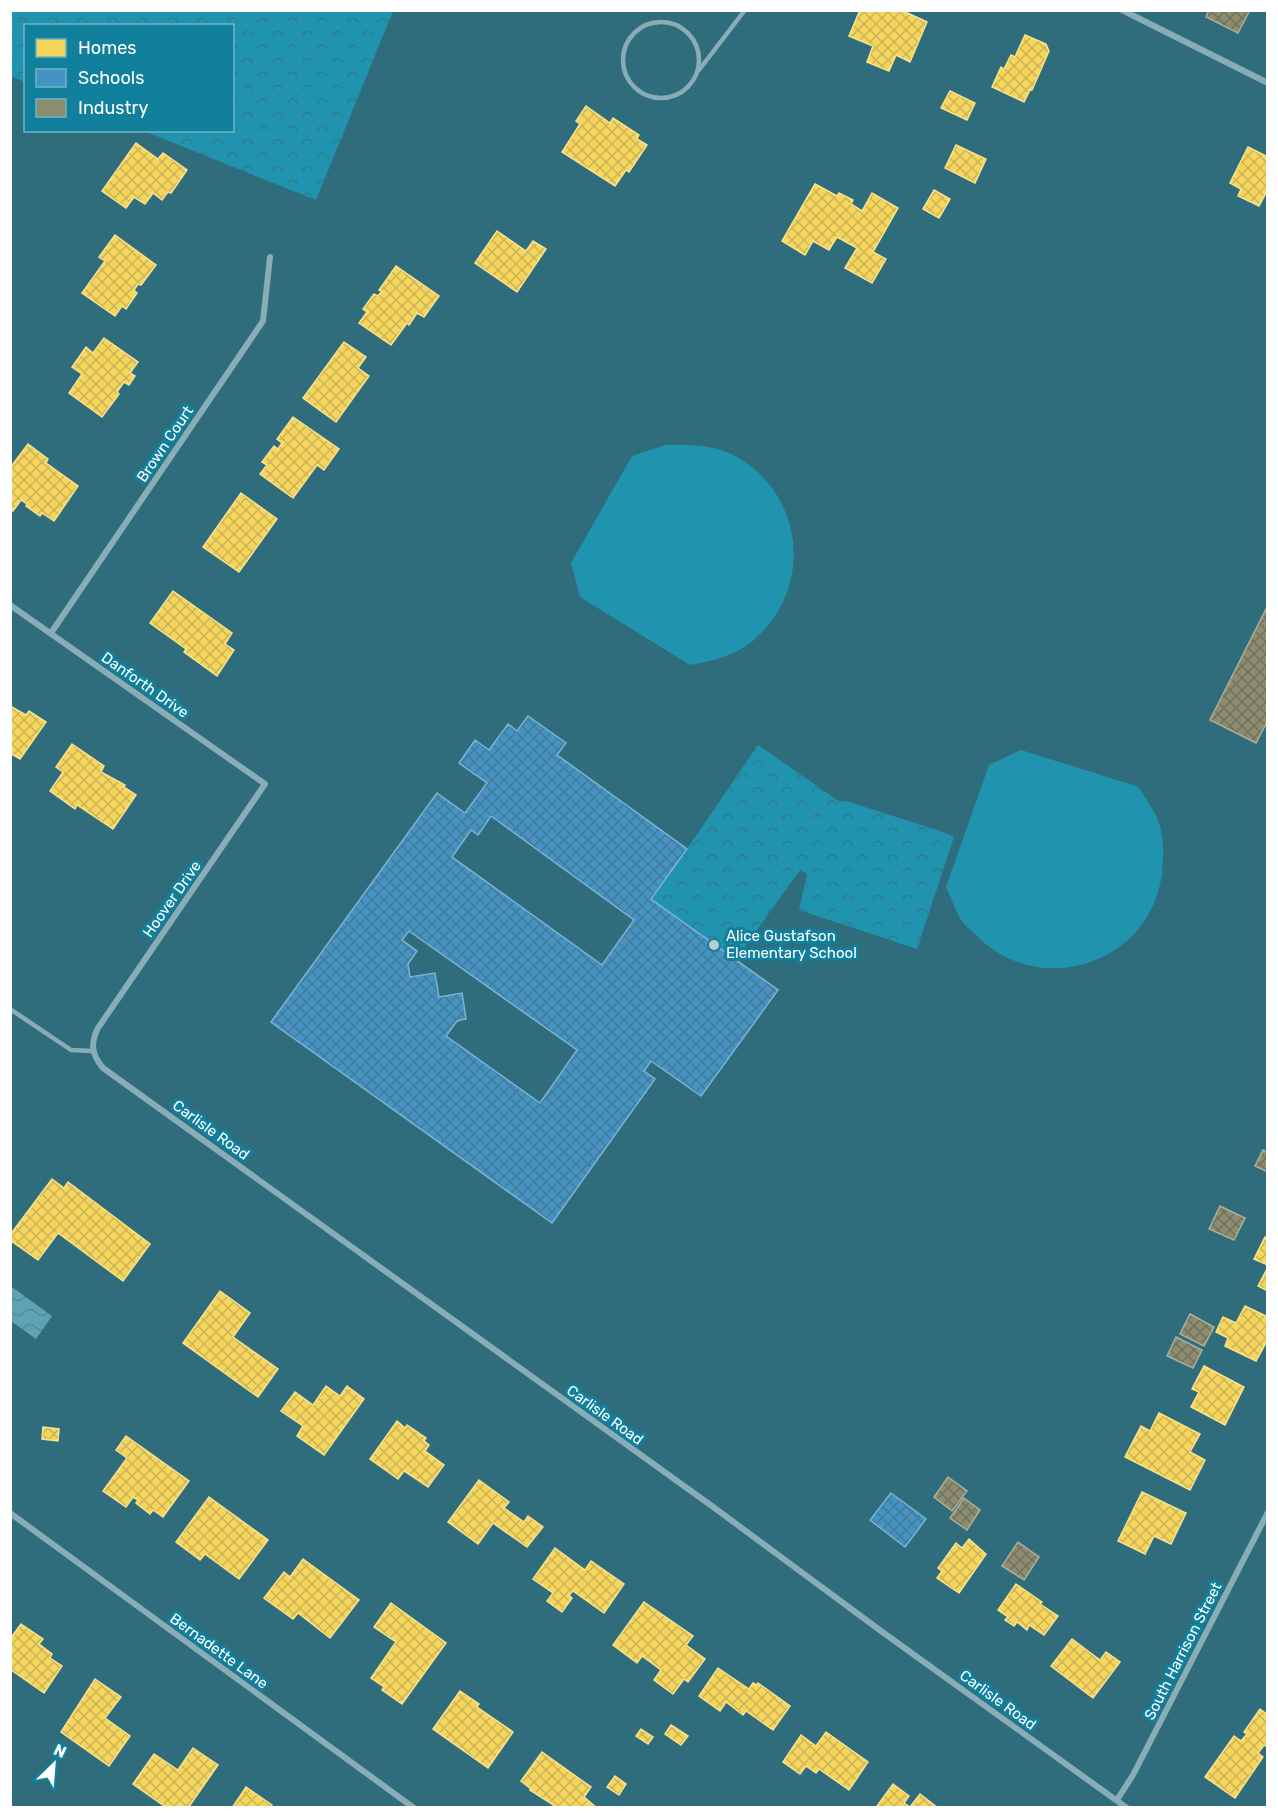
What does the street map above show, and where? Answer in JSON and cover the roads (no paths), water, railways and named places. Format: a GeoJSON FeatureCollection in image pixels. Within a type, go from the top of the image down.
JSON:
{"type":"FeatureCollection","features":[{"type":"Feature","properties":{"kind":"street"},"geometry":{"type":"LineString","coordinates":[[1122,10],[1268,83]]}},
{"type":"Feature","properties":{"kind":"street","name":"Brown Court"},"geometry":{"type":"LineString","coordinates":[[51,633],[263,321],[270,257]]}},
{"type":"Feature","properties":{"kind":"street","name":"Danforth Drive"},"geometry":{"type":"LineString","coordinates":[[10,605],[265,784]]}},
{"type":"Feature","properties":{"kind":"street","name":"Hoover Drive"},"geometry":{"type":"LineString","coordinates":[[92,1051],[98,1028],[265,784]]}},
{"type":"Feature","properties":{"kind":"street","name":"Carlisle Road"},"geometry":{"type":"LineString","coordinates":[[92,1051],[103,1068],[1127,1808]]}},
{"type":"Feature","properties":{"kind":"street","name":"South Harrison Street"},"geometry":{"type":"LineString","coordinates":[[1118,1800],[1268,1512]]}},
{"type":"Feature","properties":{"kind":"street","name":"Bernadette Lane"},"geometry":{"type":"LineString","coordinates":[[10,1513],[414,1808]]}},
{"type":"Feature","properties":{"kind":"lane"},"geometry":{"type":"LineString","coordinates":[[698,72],[700,59],[698,47],[682,27],[670,22],[658,21],[640,28],[627,41],[623,53],[623,66],[627,78],[646,96],[658,99],[671,97],[683,92],[692,83],[745,10]]}},
{"type":"Feature","properties":{"kind":"lane"},"geometry":{"type":"LineString","coordinates":[[10,1009],[71,1050],[92,1051]]}},
{"type":"Feature","properties":{"kind":"water"},"geometry":{"type":"Polygon","coordinates":[[[12,1287],[52,1316],[36,1339],[11,1321],[10,1290],[12,1287]]]}},
{"type":"Feature","properties":{"kind":"place","name":"Alice Gustafson Elementary School"},"geometry":{"type":"Point","coordinates":[714,945]}}]}
